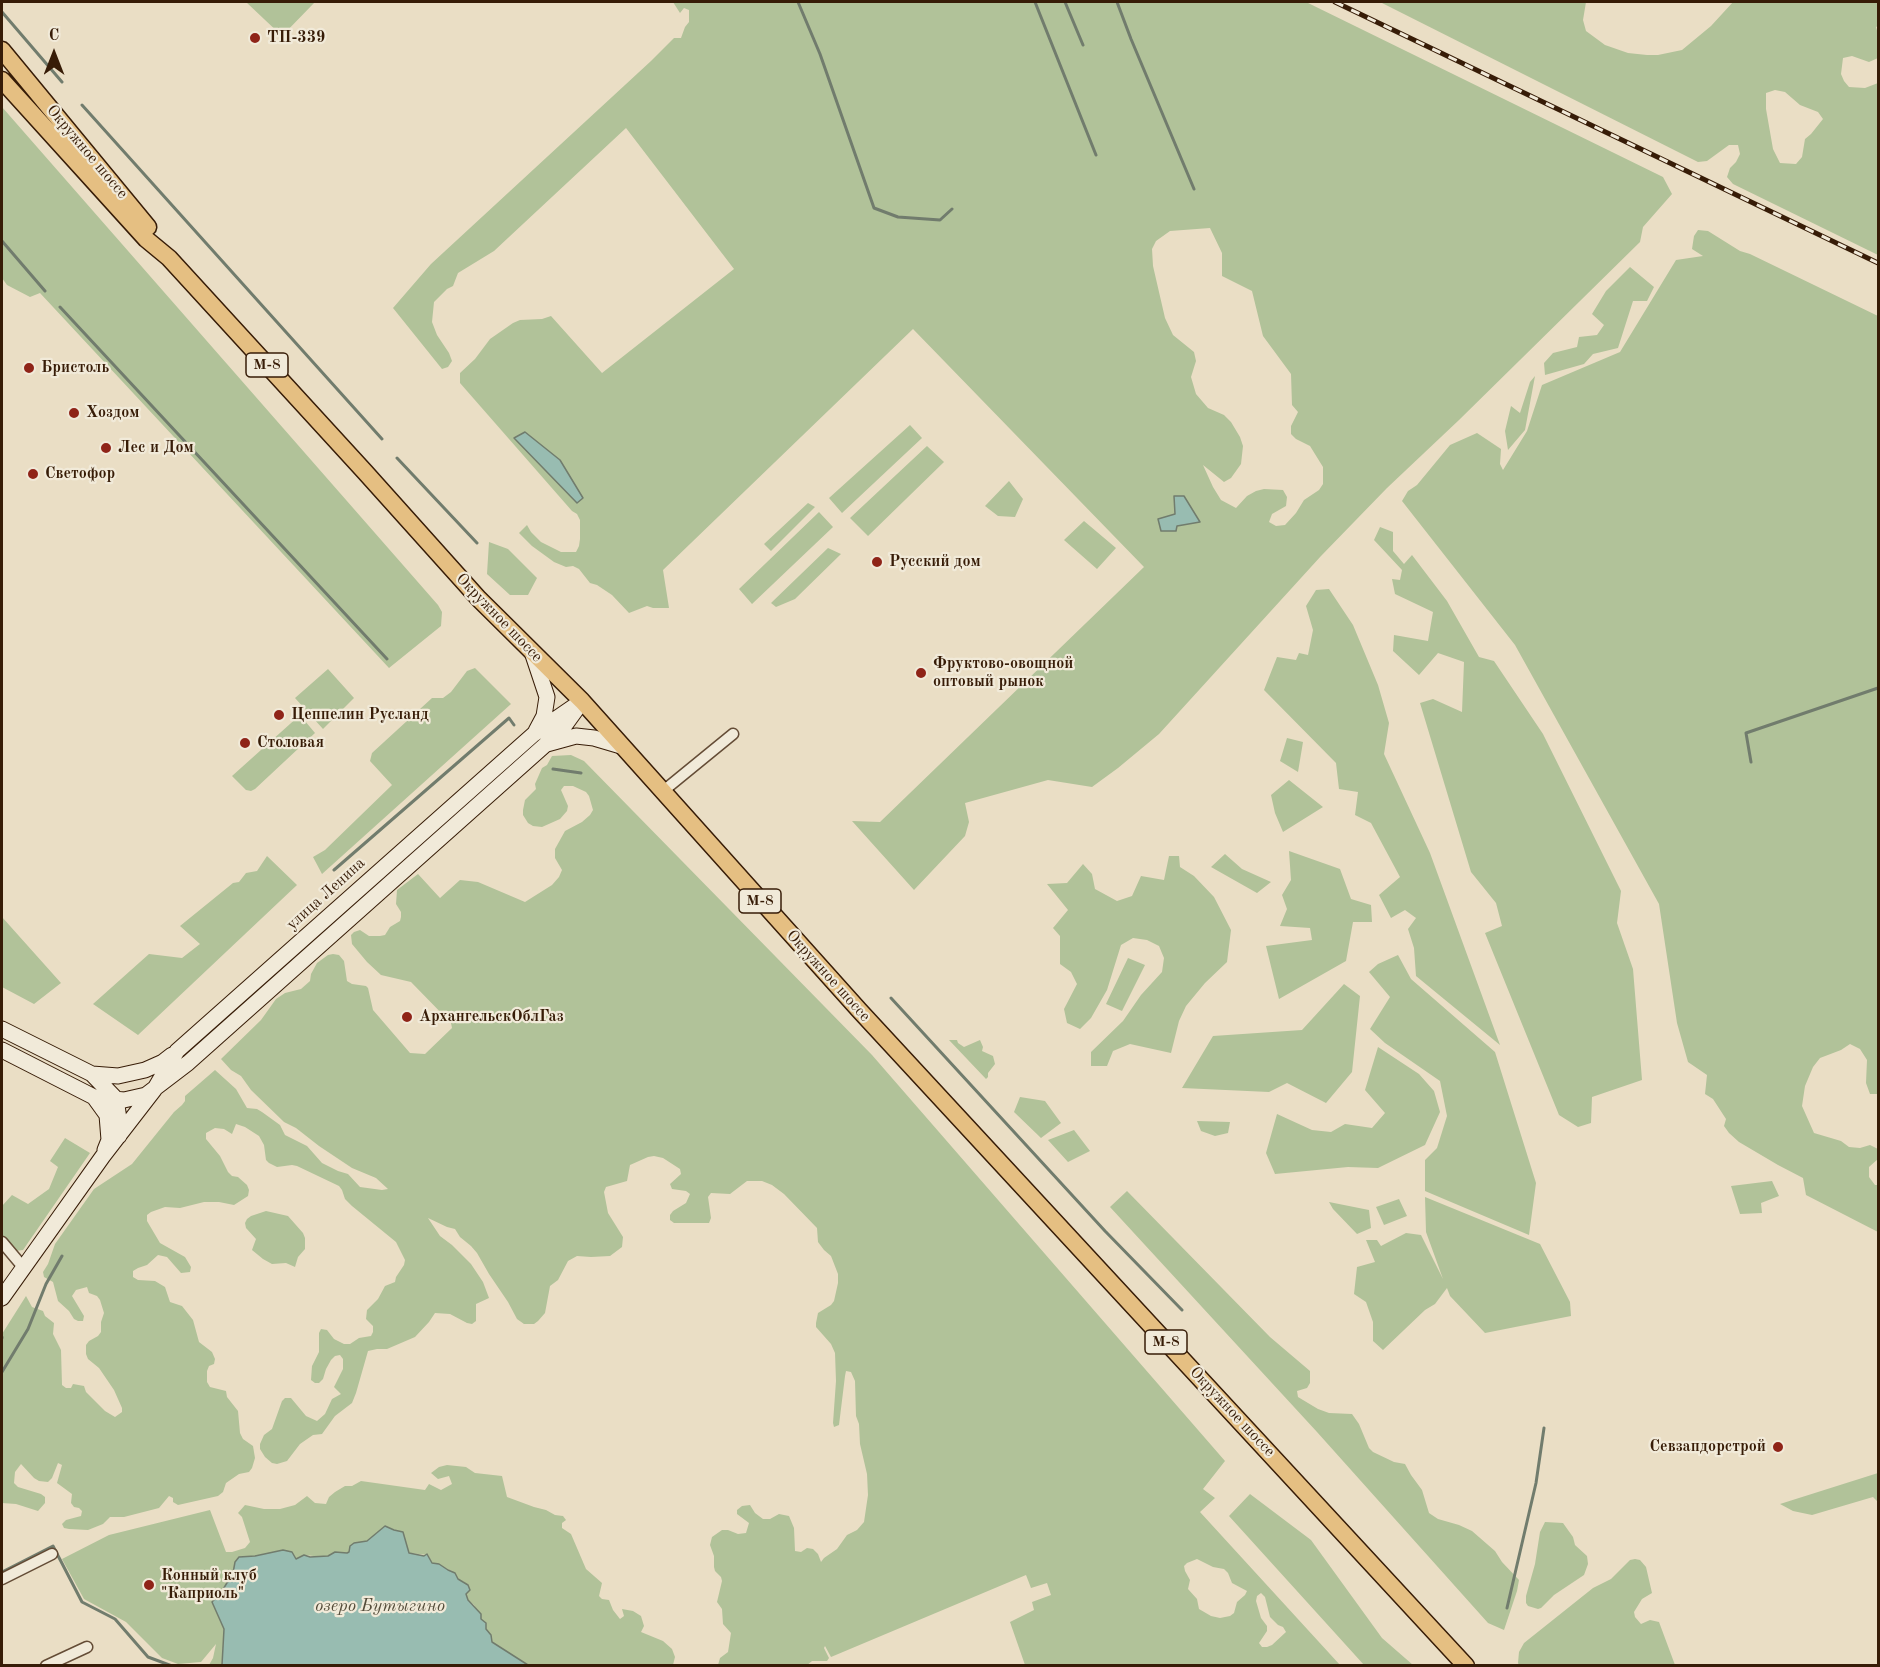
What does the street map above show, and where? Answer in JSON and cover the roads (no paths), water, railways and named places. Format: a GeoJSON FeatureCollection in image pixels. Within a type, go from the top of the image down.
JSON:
{"type":"FeatureCollection","features":[{"type":"Feature","properties":{"kind":"main road","name":"Окружное шоссе"},"geometry":{"type":"LineString","coordinates":[[2,50],[143,219],[169,258]]}},
{"type":"Feature","properties":{"kind":"main road","name":"Окружное шоссе"},"geometry":{"type":"LineString","coordinates":[[2,80],[146,238],[169,258],[479,599],[582,701],[859,1010],[1466,1665]]}},
{"type":"Feature","properties":{"kind":"main road","name":"улица Ленина"},"geometry":{"type":"LineString","coordinates":[[154,1090],[188,1063],[334,931],[539,739],[547,698],[532,652]]}},
{"type":"Feature","properties":{"kind":"main road","name":"улица Ленина"},"geometry":{"type":"LineString","coordinates":[[2,1298],[103,1156],[154,1090],[177,1051],[328,916],[582,701]]}},
{"type":"Feature","properties":{"kind":"main road","name":"улица Ленина"},"geometry":{"type":"LineString","coordinates":[[539,739],[576,736],[594,738],[621,746]]}},
{"type":"Feature","properties":{"kind":"main road"},"geometry":{"type":"LineString","coordinates":[[328,916],[334,931]]}},
{"type":"Feature","properties":{"kind":"main road"},"geometry":{"type":"LineString","coordinates":[[2,1029],[92,1074],[116,1100],[119,1136]]}},
{"type":"Feature","properties":{"kind":"main road"},"geometry":{"type":"LineString","coordinates":[[2,1050],[94,1097],[124,1100],[146,1095],[154,1090]]}},
{"type":"Feature","properties":{"kind":"main road"},"geometry":{"type":"LineString","coordinates":[[92,1074],[118,1076],[146,1070],[164,1062],[177,1051]]}},
{"type":"Feature","properties":{"kind":"main road"},"geometry":{"type":"LineString","coordinates":[[94,1097],[107,1115],[109,1140],[103,1156]]}},
{"type":"Feature","properties":{"kind":"street"},"geometry":{"type":"LineString","coordinates":[[662,792],[733,734]]}},
{"type":"Feature","properties":{"kind":"street"},"geometry":{"type":"LineString","coordinates":[[2,1242],[22,1267]]}},
{"type":"Feature","properties":{"kind":"street"},"geometry":{"type":"LineString","coordinates":[[2,1580],[52,1554]]}},
{"type":"Feature","properties":{"kind":"street"},"geometry":{"type":"LineString","coordinates":[[46,1665],[87,1647]]}},
{"type":"Feature","properties":{"kind":"water"},"geometry":{"type":"Polygon","coordinates":[[[525,432],[560,460],[583,498],[577,503],[514,438],[525,432]]]}},
{"type":"Feature","properties":{"kind":"water"},"geometry":{"type":"Polygon","coordinates":[[[1174,496],[1184,496],[1200,522],[1177,526],[1176,531],[1161,531],[1158,519],[1175,514],[1174,496]]]}},
{"type":"Feature","properties":{"kind":"water","name":"озеро Бутыгино"},"geometry":{"type":"Polygon","coordinates":[[[385,1526],[403,1532],[409,1553],[424,1556],[427,1554],[432,1563],[439,1564],[455,1573],[458,1579],[468,1585],[470,1590],[466,1594],[468,1600],[481,1614],[481,1619],[486,1623],[486,1629],[491,1635],[492,1642],[528,1665],[222,1665],[224,1629],[212,1602],[233,1573],[235,1562],[239,1557],[283,1550],[292,1552],[296,1559],[304,1555],[310,1557],[328,1556],[335,1552],[347,1553],[354,1543],[367,1541],[385,1526]]]}},
{"type":"Feature","properties":{"kind":"waterway"},"geometry":{"type":"LineString","coordinates":[[798,2],[820,54],[874,208],[898,217],[940,220],[952,209]]}},
{"type":"Feature","properties":{"kind":"waterway"},"geometry":{"type":"LineString","coordinates":[[1035,2],[1096,155]]}},
{"type":"Feature","properties":{"kind":"waterway"},"geometry":{"type":"LineString","coordinates":[[1065,2],[1083,45]]}},
{"type":"Feature","properties":{"kind":"waterway"},"geometry":{"type":"LineString","coordinates":[[1117,2],[1194,189]]}},
{"type":"Feature","properties":{"kind":"waterway"},"geometry":{"type":"LineString","coordinates":[[2,12],[62,82]]}},
{"type":"Feature","properties":{"kind":"waterway"},"geometry":{"type":"LineString","coordinates":[[82,105],[382,439]]}},
{"type":"Feature","properties":{"kind":"waterway"},"geometry":{"type":"LineString","coordinates":[[2,241],[45,291]]}},
{"type":"Feature","properties":{"kind":"waterway"},"geometry":{"type":"LineString","coordinates":[[60,307],[387,659]]}},
{"type":"Feature","properties":{"kind":"waterway"},"geometry":{"type":"LineString","coordinates":[[397,458],[477,543]]}},
{"type":"Feature","properties":{"kind":"waterway"},"geometry":{"type":"LineString","coordinates":[[1751,762],[1746,733],[1878,688]]}},
{"type":"Feature","properties":{"kind":"waterway"},"geometry":{"type":"LineString","coordinates":[[334,870],[509,718],[514,725]]}},
{"type":"Feature","properties":{"kind":"waterway"},"geometry":{"type":"LineString","coordinates":[[553,769],[581,773]]}},
{"type":"Feature","properties":{"kind":"waterway"},"geometry":{"type":"LineString","coordinates":[[891,998],[1105,1231],[1182,1310]]}},
{"type":"Feature","properties":{"kind":"waterway"},"geometry":{"type":"LineString","coordinates":[[2,1372],[28,1329],[46,1284],[62,1256]]}},
{"type":"Feature","properties":{"kind":"waterway"},"geometry":{"type":"LineString","coordinates":[[1507,1608],[1536,1483],[1544,1428]]}},
{"type":"Feature","properties":{"kind":"waterway"},"geometry":{"type":"LineString","coordinates":[[2,1572],[53,1546],[82,1602],[115,1619],[148,1657],[172,1666]]}},
{"type":"Feature","properties":{"kind":"railway"},"geometry":{"type":"LineString","coordinates":[[1335,2],[1878,263]]}},
{"type":"Feature","properties":{"kind":"place","name":"ТП-339"},"geometry":{"type":"Point","coordinates":[255,38]}},
{"type":"Feature","properties":{"kind":"place","name":"Бристоль"},"geometry":{"type":"Point","coordinates":[29,368]}},
{"type":"Feature","properties":{"kind":"place","name":"Хоздом"},"geometry":{"type":"Point","coordinates":[74,413]}},
{"type":"Feature","properties":{"kind":"place","name":"Лес и Дом"},"geometry":{"type":"Point","coordinates":[106,448]}},
{"type":"Feature","properties":{"kind":"place","name":"Светофор"},"geometry":{"type":"Point","coordinates":[33,474]}},
{"type":"Feature","properties":{"kind":"place","name":"Русский дом"},"geometry":{"type":"Point","coordinates":[877,562]}},
{"type":"Feature","properties":{"kind":"place","name":"Фруктово-овощной оптовый рынок"},"geometry":{"type":"Point","coordinates":[921,673]}},
{"type":"Feature","properties":{"kind":"place","name":"Цеппелин Русланд"},"geometry":{"type":"Point","coordinates":[279,715]}},
{"type":"Feature","properties":{"kind":"place","name":"Столовая"},"geometry":{"type":"Point","coordinates":[245,743]}},
{"type":"Feature","properties":{"kind":"place","name":"АрхангельскОблГаз"},"geometry":{"type":"Point","coordinates":[407,1017]}},
{"type":"Feature","properties":{"kind":"place","name":"Севзапдорстрой"},"geometry":{"type":"Point","coordinates":[1778,1447]}},
{"type":"Feature","properties":{"kind":"place","name":"Конный клуб \"Каприоль\""},"geometry":{"type":"Point","coordinates":[149,1585]}}]}
